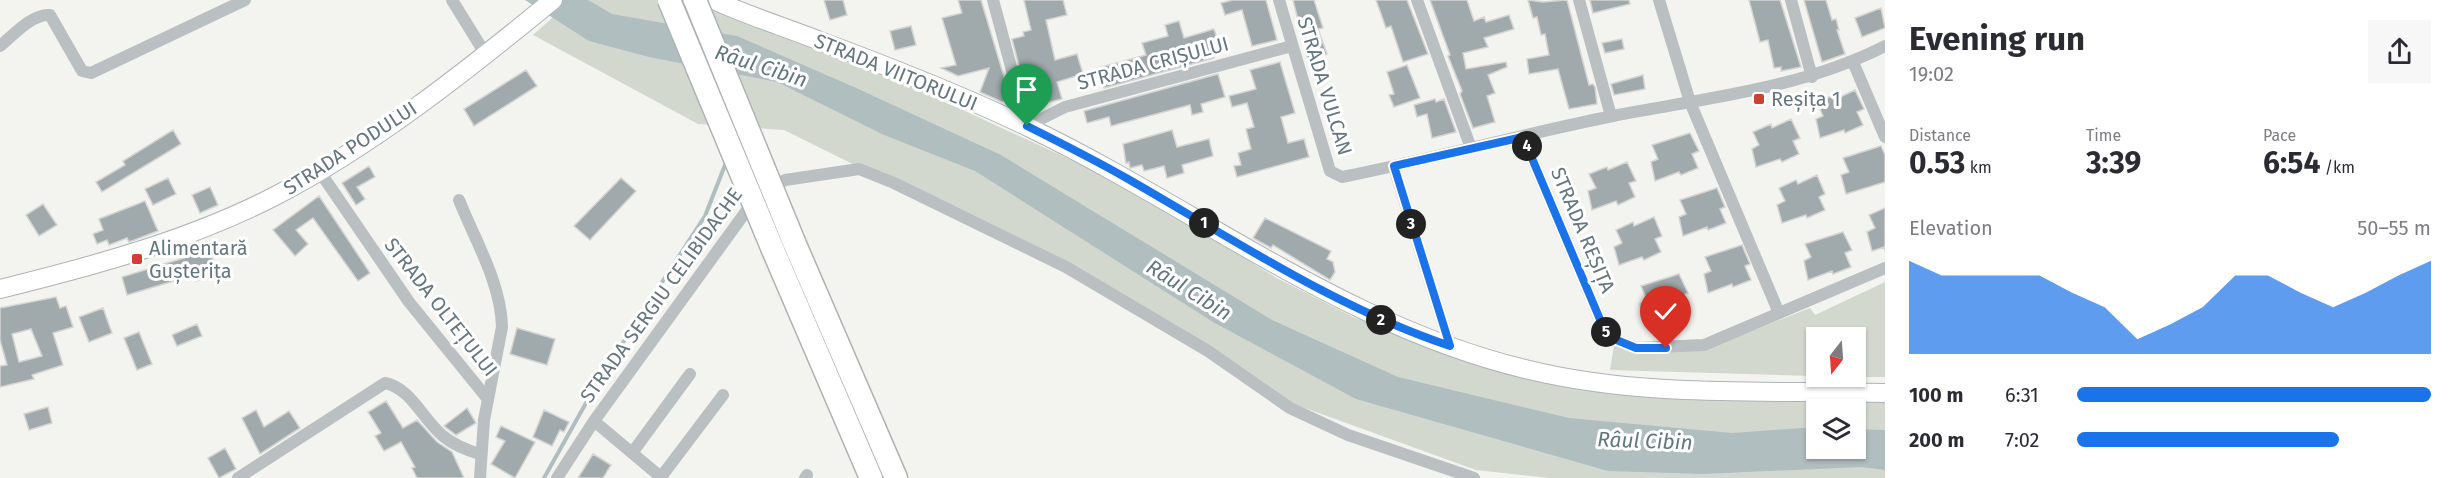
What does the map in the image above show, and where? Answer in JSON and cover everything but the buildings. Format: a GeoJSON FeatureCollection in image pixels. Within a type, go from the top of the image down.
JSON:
{"type":"FeatureCollection","features":[{"type":"Feature","properties":{"kind":"highway"},"geometry":{"type":"LineString","coordinates":[[669,0],[871,478]]}},
{"type":"Feature","properties":{"kind":"highway"},"geometry":{"type":"LineString","coordinates":[[695,0],[794,242],[896,478]]}},
{"type":"Feature","properties":{"kind":"street"},"geometry":{"type":"LineString","coordinates":[[0,46],[34,19],[41,15],[50,15],[82,71],[91,73],[245,0]]}},
{"type":"Feature","properties":{"kind":"street"},"geometry":{"type":"LineString","coordinates":[[452,0],[486,55]]}},
{"type":"Feature","properties":{"kind":"street","name":"STRADA PODULUI"},"geometry":{"type":"LineString","coordinates":[[0,289],[62,274],[216,222],[274,197],[320,172],[486,55],[553,0]]}},
{"type":"Feature","properties":{"kind":"street","name":"STRADA VIITORULUI"},"geometry":{"type":"LineString","coordinates":[[714,0],[868,58],[1027,126],[1126,177],[1318,289],[1389,323],[1497,362],[1586,381],[1670,388],[1885,393]]}},
{"type":"Feature","properties":{"kind":"street"},"geometry":{"type":"LineString","coordinates":[[993,0],[1027,126]]}},
{"type":"Feature","properties":{"kind":"street","name":"STRADA VULCAN"},"geometry":{"type":"LineString","coordinates":[[1279,0],[1330,171],[1342,177],[1394,166]]}},
{"type":"Feature","properties":{"kind":"street"},"geometry":{"type":"LineString","coordinates":[[1417,0],[1470,148]]}},
{"type":"Feature","properties":{"kind":"street"},"geometry":{"type":"LineString","coordinates":[[1579,0],[1611,116]]}},
{"type":"Feature","properties":{"kind":"street"},"geometry":{"type":"LineString","coordinates":[[1659,0],[1690,102],[1779,313]]}},
{"type":"Feature","properties":{"kind":"street"},"geometry":{"type":"LineString","coordinates":[[1791,0],[1812,77]]}},
{"type":"Feature","properties":{"kind":"street","name":"STRADA CRIȘULUI"},"geometry":{"type":"LineString","coordinates":[[1027,126],[1065,107],[1292,46]]}},
{"type":"Feature","properties":{"kind":"street"},"geometry":{"type":"LineString","coordinates":[[1450,346],[1394,166],[1611,116],[1812,77],[1853,62],[1885,46]]}},
{"type":"Feature","properties":{"kind":"street"},"geometry":{"type":"LineString","coordinates":[[1853,62],[1885,136]]}},
{"type":"Feature","properties":{"kind":"street","name":"STRADA REȘIȚA"},"geometry":{"type":"LineString","coordinates":[[1523,137],[1607,336],[1636,348],[1704,345],[1885,268]]}},
{"type":"Feature","properties":{"kind":"street","name":"STRADA SERGIU CELIBIDACHE"},"geometry":{"type":"LineString","coordinates":[[557,478],[594,421],[760,192],[786,180],[858,169],[894,183],[1066,267],[1208,351],[1290,408],[1348,435],[1474,478]]}},
{"type":"Feature","properties":{"kind":"street","name":"STRADA OLTEȚULUI"},"geometry":{"type":"LineString","coordinates":[[320,172],[409,302],[487,398],[480,454],[480,478]]}},
{"type":"Feature","properties":{"kind":"street"},"geometry":{"type":"LineString","coordinates":[[459,200],[496,291],[501,311],[499,344],[487,398]]}},
{"type":"Feature","properties":{"kind":"street"},"geometry":{"type":"LineString","coordinates":[[632,453],[690,374]]}},
{"type":"Feature","properties":{"kind":"street"},"geometry":{"type":"LineString","coordinates":[[238,478],[385,383],[403,393],[441,434],[462,448],[480,454]]}},
{"type":"Feature","properties":{"kind":"street"},"geometry":{"type":"LineString","coordinates":[[662,478],[723,395]]}},
{"type":"Feature","properties":{"kind":"street","name":"STRADA SERGIU CELIBIDACHE"},"geometry":{"type":"LineString","coordinates":[[594,421],[662,478]]}},
{"type":"Feature","properties":{"kind":"shaded area"},"geometry":{"type":"Polygon","coordinates":[[[572,0],[694,0],[863,64],[1134,189],[1275,277],[1353,317],[1443,352],[1579,390],[1674,395],[1885,399],[1885,478],[1549,478],[1476,470],[1291,403],[1007,236],[970,222],[784,130],[698,124],[533,35],[572,0]]]}},
{"type":"Feature","properties":{"kind":"shaded area"},"geometry":{"type":"Polygon","coordinates":[[[1885,282],[1885,377],[1866,377],[1866,327],[1806,327],[1806,376],[1610,370],[1614,346],[1637,351],[1706,349],[1810,308],[1815,315],[1885,282]]]}},
{"type":"Feature","properties":{"kind":"water","name":"Râul Cibin"},"geometry":{"type":"Polygon","coordinates":[[[525,0],[588,0],[612,14],[737,36],[1001,155],[1272,320],[1398,377],[1569,418],[1732,433],[1806,428],[1806,459],[1866,459],[1866,429],[1885,430],[1885,470],[1861,467],[1703,474],[1608,471],[1356,399],[1213,322],[975,171],[884,135],[777,82],[649,57],[589,41],[525,0]]]}},
{"type":"Feature","properties":{"kind":"waterway"},"geometry":{"type":"LineString","coordinates":[[544,478],[600,378],[705,216],[727,160]]}},
{"type":"Feature","properties":{"kind":"place","name":"Reșița 1"},"geometry":{"type":"Point","coordinates":[1759,99]}},
{"type":"Feature","properties":{"kind":"place","name":"Alimentară Gușterița"},"geometry":{"type":"Point","coordinates":[137,259]}},
{"type":"Feature","properties":{"kind":"route"},"geometry":{"type":"LineString","coordinates":[[1027,126],[1126,177],[1318,289],[1389,323],[1450,346],[1394,166],[1523,137],[1607,336],[1620,344],[1636,348],[1666,348]]}}]}
